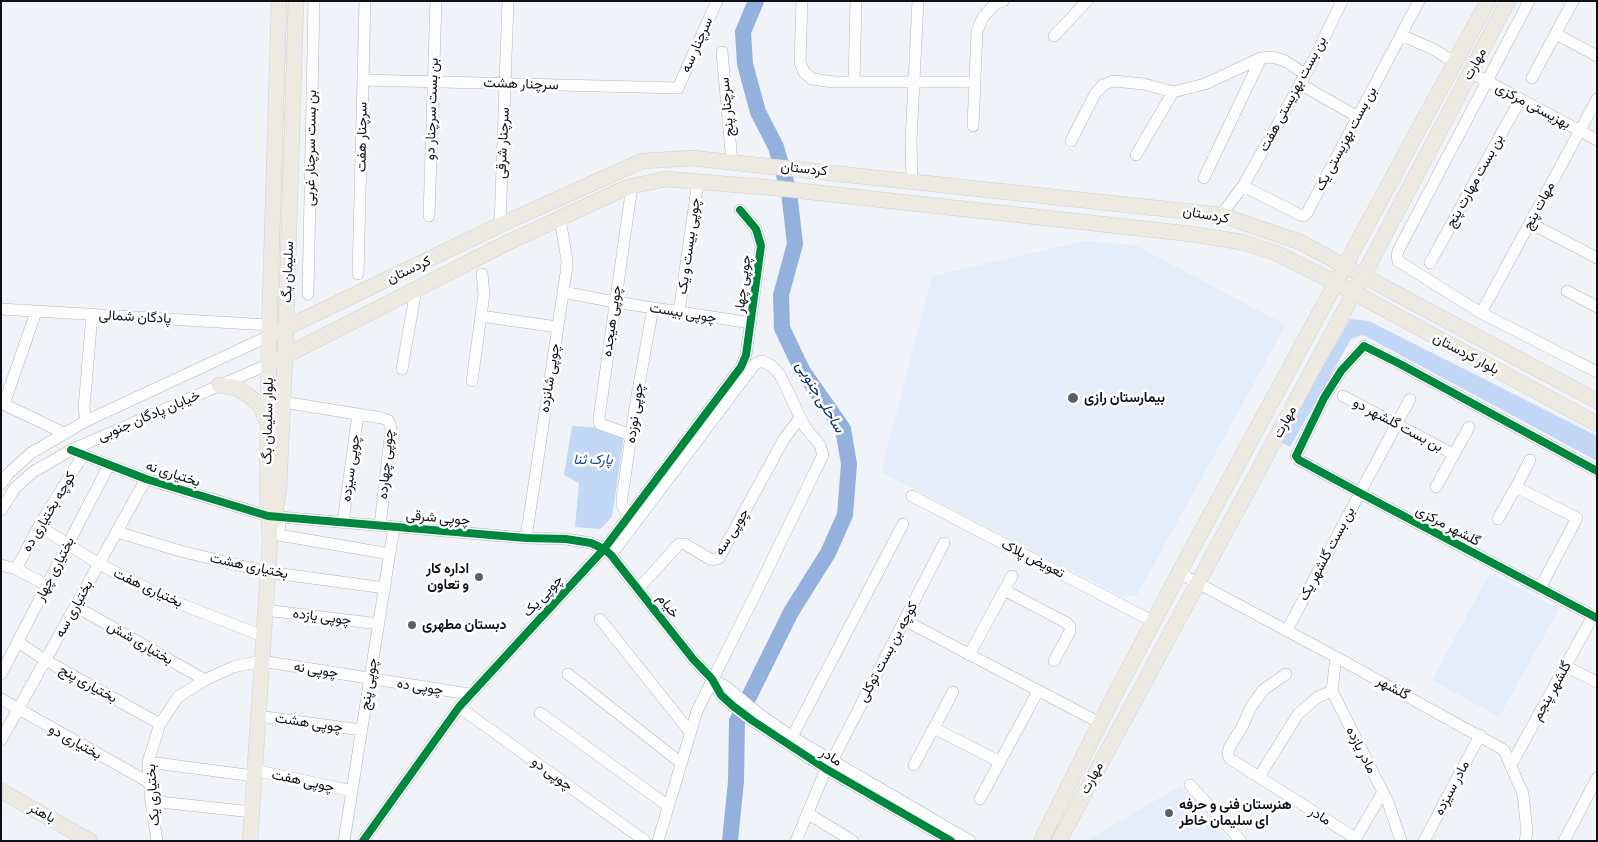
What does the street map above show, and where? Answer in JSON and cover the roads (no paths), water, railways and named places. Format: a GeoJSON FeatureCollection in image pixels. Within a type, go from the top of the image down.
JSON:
{"type":"FeatureCollection","features":[{"type":"Feature","properties":{"kind":"main road","name":"بلوار سلیمان بگ"},"geometry":{"type":"LineString","coordinates":[[250,841],[267,572],[274,517],[267,490],[269,331],[279,1]]}},
{"type":"Feature","properties":{"kind":"main road","name":"سلیمان بگ"},"geometry":{"type":"LineString","coordinates":[[274,517],[279,488],[285,357],[296,1]]}},
{"type":"Feature","properties":{"kind":"main road","name":"مهارت"},"geometry":{"type":"LineString","coordinates":[[1041,841],[1179,573],[1488,1]]}},
{"type":"Feature","properties":{"kind":"main road","name":"مهارت"},"geometry":{"type":"LineString","coordinates":[[1059,841],[1354,293],[1508,1]]}},
{"type":"Feature","properties":{"kind":"main road"},"geometry":{"type":"LineString","coordinates":[[1456,63],[1470,72]]}},
{"type":"Feature","properties":{"kind":"main road","name":"کردستان"},"geometry":{"type":"LineString","coordinates":[[269,331],[286,327],[500,225],[642,161],[692,158],[1221,215],[1300,242],[1346,266]]}},
{"type":"Feature","properties":{"kind":"main road","name":"کردستان"},"geometry":{"type":"LineString","coordinates":[[285,357],[507,243],[632,186],[666,179],[698,180],[775,188],[1181,233],[1242,242],[1276,253],[1336,283]]}},
{"type":"Feature","properties":{"kind":"main road"},"geometry":{"type":"LineString","coordinates":[[500,225],[507,243]]}},
{"type":"Feature","properties":{"kind":"main road","name":"بلوار کردستان"},"geometry":{"type":"LineString","coordinates":[[1346,266],[1597,401]]}},
{"type":"Feature","properties":{"kind":"main road","name":"بلوار کردستان"},"geometry":{"type":"LineString","coordinates":[[1336,283],[1597,424]]}},
{"type":"Feature","properties":{"kind":"main road","name":"خیابان پادگان جنوبی"},"geometry":{"type":"LineString","coordinates":[[269,364],[285,357]]}},
{"type":"Feature","properties":{"kind":"main road"},"geometry":{"type":"LineString","coordinates":[[220,385],[236,388],[249,396],[259,404],[268,423]]}},
{"type":"Feature","properties":{"kind":"main road","name":"باهنر"},"geometry":{"type":"LineString","coordinates":[[1,791],[87,838],[99,841]]}},
{"type":"Feature","properties":{"kind":"street","name":"بن بست سرچنار غربی"},"geometry":{"type":"LineString","coordinates":[[308,294],[314,1]]}},
{"type":"Feature","properties":{"kind":"street","name":"سرچنار هفت"},"geometry":{"type":"LineString","coordinates":[[358,274],[365,1]]}},
{"type":"Feature","properties":{"kind":"street","name":"بن بست سرچنار دو"},"geometry":{"type":"LineString","coordinates":[[428,216],[436,1]]}},
{"type":"Feature","properties":{"kind":"street","name":"سرچنار شرقی"},"geometry":{"type":"LineString","coordinates":[[500,225],[508,1]]}},
{"type":"Feature","properties":{"kind":"street","name":"سرچنار سه"},"geometry":{"type":"LineString","coordinates":[[678,88],[717,1]]}},
{"type":"Feature","properties":{"kind":"street"},"geometry":{"type":"LineString","coordinates":[[802,1],[800,62],[804,72],[812,79],[834,82],[975,82]]}},
{"type":"Feature","properties":{"kind":"street"},"geometry":{"type":"LineString","coordinates":[[854,82],[856,1]]}},
{"type":"Feature","properties":{"kind":"street"},"geometry":{"type":"LineString","coordinates":[[912,181],[911,141],[918,1]]}},
{"type":"Feature","properties":{"kind":"street"},"geometry":{"type":"LineString","coordinates":[[973,126],[977,31],[983,17],[995,4],[1003,1]]}},
{"type":"Feature","properties":{"kind":"street"},"geometry":{"type":"LineString","coordinates":[[1054,36],[1087,1]]}},
{"type":"Feature","properties":{"kind":"street","name":"بن بست بهزیستی هفت"},"geometry":{"type":"LineString","coordinates":[[1221,215],[1243,186],[1303,79],[1342,1]]}},
{"type":"Feature","properties":{"kind":"street","name":"بن بست بهزیستی یک"},"geometry":{"type":"LineString","coordinates":[[1243,186],[1300,215],[1305,215],[1419,1]]}},
{"type":"Feature","properties":{"kind":"street"},"geometry":{"type":"LineString","coordinates":[[1529,1],[1398,250],[1397,256],[1398,261],[1481,313],[1597,372]]}},
{"type":"Feature","properties":{"kind":"street"},"geometry":{"type":"LineString","coordinates":[[1532,78],[1573,1]]}},
{"type":"Feature","properties":{"kind":"street"},"geometry":{"type":"LineString","coordinates":[[1556,34],[1597,56]]}},
{"type":"Feature","properties":{"kind":"street"},"geometry":{"type":"LineString","coordinates":[[1401,35],[1433,49],[1456,63]]}},
{"type":"Feature","properties":{"kind":"street","name":"سرچنار پنج"},"geometry":{"type":"LineString","coordinates":[[722,52],[732,162]]}},
{"type":"Feature","properties":{"kind":"street"},"geometry":{"type":"LineString","coordinates":[[1071,141],[1095,94],[1103,85],[1113,81],[1144,84],[1173,92],[1205,84],[1262,58],[1273,57],[1285,61],[1303,79],[1358,116]]}},
{"type":"Feature","properties":{"kind":"street"},"geometry":{"type":"LineString","coordinates":[[1204,178],[1262,58]]}},
{"type":"Feature","properties":{"kind":"street","name":"بهزیستی مرکزی"},"geometry":{"type":"LineString","coordinates":[[1470,72],[1597,140]]}},
{"type":"Feature","properties":{"kind":"street","name":"سرچنار هشت"},"geometry":{"type":"LineString","coordinates":[[363,80],[678,88]]}},
{"type":"Feature","properties":{"kind":"street"},"geometry":{"type":"LineString","coordinates":[[1136,155],[1173,92]]}},
{"type":"Feature","properties":{"kind":"street","name":"مهات پنج"},"geometry":{"type":"LineString","coordinates":[[1481,313],[1597,99]]}},
{"type":"Feature","properties":{"kind":"street","name":"بن بست مهارت پنج"},"geometry":{"type":"LineString","coordinates":[[1430,263],[1520,100]]}},
{"type":"Feature","properties":{"kind":"street","name":"چوپی بیست و یک"},"geometry":{"type":"LineString","coordinates":[[680,312],[698,180]]}},
{"type":"Feature","properties":{"kind":"street","name":"چوپی هیجده"},"geometry":{"type":"LineString","coordinates":[[631,434],[600,424],[600,412],[632,186]]}},
{"type":"Feature","properties":{"kind":"street","name":"چوپی چهار"},"geometry":{"type":"LineString","coordinates":[[740,210],[756,229],[760,240],[751,323],[746,355],[741,367]]}},
{"type":"Feature","properties":{"kind":"street","name":"چوپی شانزده"},"geometry":{"type":"LineString","coordinates":[[526,538],[567,260],[560,219]]}},
{"type":"Feature","properties":{"kind":"street"},"geometry":{"type":"LineString","coordinates":[[1530,223],[1597,258]]}},
{"type":"Feature","properties":{"kind":"street"},"geometry":{"type":"LineString","coordinates":[[271,273],[288,274]]}},
{"type":"Feature","properties":{"kind":"street"},"geometry":{"type":"LineString","coordinates":[[472,381],[484,288],[482,274]]}},
{"type":"Feature","properties":{"kind":"street"},"geometry":{"type":"LineString","coordinates":[[402,369],[416,290]]}},
{"type":"Feature","properties":{"kind":"street","name":"چوپی بیست"},"geometry":{"type":"LineString","coordinates":[[563,292],[751,323]]}},
{"type":"Feature","properties":{"kind":"street"},"geometry":{"type":"LineString","coordinates":[[1567,292],[1597,307]]}},
{"type":"Feature","properties":{"kind":"street","name":"چوپی نوزده"},"geometry":{"type":"LineString","coordinates":[[630,516],[622,505],[622,498],[653,308]]}},
{"type":"Feature","properties":{"kind":"street","name":"پادگان شمالی"},"geometry":{"type":"LineString","coordinates":[[1,309],[269,331]]}},
{"type":"Feature","properties":{"kind":"street"},"geometry":{"type":"LineString","coordinates":[[36,312],[3,403],[64,434]]}},
{"type":"Feature","properties":{"kind":"street"},"geometry":{"type":"LineString","coordinates":[[86,421],[84,408],[92,315]]}},
{"type":"Feature","properties":{"kind":"street"},"geometry":{"type":"LineString","coordinates":[[481,316],[558,327]]}},
{"type":"Feature","properties":{"kind":"street","name":"خیابان پادگان جنوبی"},"geometry":{"type":"LineString","coordinates":[[1,484],[5,472],[31,453],[86,421],[269,331]]}},
{"type":"Feature","properties":{"kind":"street","name":"گلشهر مرکزی"},"geometry":{"type":"LineString","coordinates":[[1595,617],[1360,493],[1299,460],[1296,456],[1324,398],[1341,371],[1364,346],[1597,471]]}},
{"type":"Feature","properties":{"kind":"street"},"geometry":{"type":"LineString","coordinates":[[607,552],[758,362],[767,362],[780,375],[805,428],[820,445],[823,455],[696,711],[658,841]]}},
{"type":"Feature","properties":{"kind":"street","name":"خیابان پادگان جنوبی"},"geometry":{"type":"LineString","coordinates":[[1,510],[15,488],[33,472],[71,450],[269,364]]}},
{"type":"Feature","properties":{"kind":"street","name":"چوپی یک"},"geometry":{"type":"LineString","coordinates":[[363,841],[459,707],[607,552],[630,516],[741,367]]}},
{"type":"Feature","properties":{"kind":"street","name":"بن بست گلشهر دو"},"geometry":{"type":"LineString","coordinates":[[1343,396],[1453,454]]}},
{"type":"Feature","properties":{"kind":"street","name":"بن بست گلشهر یک"},"geometry":{"type":"LineString","coordinates":[[1287,630],[1410,399]]}},
{"type":"Feature","properties":{"kind":"street","name":"چوپی چهارده"},"geometry":{"type":"LineString","coordinates":[[283,402],[387,419],[391,423],[380,526]]}},
{"type":"Feature","properties":{"kind":"street","name":"چوپی سیزده"},"geometry":{"type":"LineString","coordinates":[[343,522],[358,414]]}},
{"type":"Feature","properties":{"kind":"street","name":"چوپی سه"},"geometry":{"type":"LineString","coordinates":[[639,588],[679,544],[685,544],[710,559],[719,558],[784,439],[800,418]]}},
{"type":"Feature","properties":{"kind":"street"},"geometry":{"type":"LineString","coordinates":[[1436,487],[1468,427]]}},
{"type":"Feature","properties":{"kind":"street","name":"بختیاری نه"},"geometry":{"type":"LineString","coordinates":[[71,450],[146,479],[274,517]]}},
{"type":"Feature","properties":{"kind":"street","name":"کوچه بختیاری ده"},"geometry":{"type":"LineString","coordinates":[[16,569],[39,526],[83,455]]}},
{"type":"Feature","properties":{"kind":"street"},"geometry":{"type":"LineString","coordinates":[[1498,519],[1530,460]]}},
{"type":"Feature","properties":{"kind":"street","name":"بختیاری چهار"},"geometry":{"type":"LineString","coordinates":[[1,674],[109,465]]}},
{"type":"Feature","properties":{"kind":"street","name":"بختیاری سه"},"geometry":{"type":"LineString","coordinates":[[1,740],[146,479]]}},
{"type":"Feature","properties":{"kind":"street"},"geometry":{"type":"LineString","coordinates":[[1516,487],[1577,518],[1540,588]]}},
{"type":"Feature","properties":{"kind":"street","name":"تعویض پلاک"},"geometry":{"type":"LineString","coordinates":[[912,496],[1154,622]]}},
{"type":"Feature","properties":{"kind":"street"},"geometry":{"type":"LineString","coordinates":[[274,517],[279,535],[390,554]]}},
{"type":"Feature","properties":{"kind":"street","name":"چوپی شرقی"},"geometry":{"type":"LineString","coordinates":[[274,517],[526,538],[566,539],[591,543],[607,552]]}},
{"type":"Feature","properties":{"kind":"street"},"geometry":{"type":"LineString","coordinates":[[792,737],[903,524]]}},
{"type":"Feature","properties":{"kind":"street","name":"بختیاری هفت"},"geometry":{"type":"LineString","coordinates":[[39,526],[99,564],[170,600],[263,636]]}},
{"type":"Feature","properties":{"kind":"street","name":"چوپی پنج"},"geometry":{"type":"LineString","coordinates":[[344,841],[394,527]]}},
{"type":"Feature","properties":{"kind":"street","name":"بختیاری هشت"},"geometry":{"type":"LineString","coordinates":[[117,532],[180,551],[267,572],[384,588]]}},
{"type":"Feature","properties":{"kind":"street","name":"کوچه بن بست توکلی"},"geometry":{"type":"LineString","coordinates":[[796,841],[829,765],[944,543]]}},
{"type":"Feature","properties":{"kind":"street","name":"خیام"},"geometry":{"type":"LineString","coordinates":[[607,552],[639,588],[693,659],[712,679]]}},
{"type":"Feature","properties":{"kind":"street"},"geometry":{"type":"LineString","coordinates":[[1,565],[16,569],[47,585]]}},
{"type":"Feature","properties":{"kind":"street","name":"گلشهر"},"geometry":{"type":"LineString","coordinates":[[1179,573],[1480,735],[1504,750],[1524,794],[1527,832],[1525,841]]}},
{"type":"Feature","properties":{"kind":"street"},"geometry":{"type":"LineString","coordinates":[[969,655],[1012,576]]}},
{"type":"Feature","properties":{"kind":"street"},"geometry":{"type":"LineString","coordinates":[[1004,590],[1067,623],[1070,627],[1054,661]]}},
{"type":"Feature","properties":{"kind":"street","name":"بختیاری شش"},"geometry":{"type":"LineString","coordinates":[[75,606],[205,680]]}},
{"type":"Feature","properties":{"kind":"street","name":"چوپی یازده"},"geometry":{"type":"LineString","coordinates":[[266,610],[379,624]]}},
{"type":"Feature","properties":{"kind":"street","name":"گلشهر پنجم"},"geometry":{"type":"LineString","coordinates":[[1511,765],[1565,666],[1595,617]]}},
{"type":"Feature","properties":{"kind":"street"},"geometry":{"type":"LineString","coordinates":[[600,619],[690,732]]}},
{"type":"Feature","properties":{"kind":"street"},"geometry":{"type":"LineString","coordinates":[[904,620],[1100,724]]}},
{"type":"Feature","properties":{"kind":"street","name":"بختیاری پنج"},"geometry":{"type":"LineString","coordinates":[[18,642],[45,660],[160,724]]}},
{"type":"Feature","properties":{"kind":"street"},"geometry":{"type":"LineString","coordinates":[[1259,777],[1298,714],[1318,697],[1332,691],[1336,657]]}},
{"type":"Feature","properties":{"kind":"street","name":"بختیاری یک"},"geometry":{"type":"LineString","coordinates":[[157,841],[148,762],[160,724],[178,697],[205,680],[233,667],[261,661]]}},
{"type":"Feature","properties":{"kind":"street","name":"چوپی نه"},"geometry":{"type":"LineString","coordinates":[[261,661],[370,679]]}},
{"type":"Feature","properties":{"kind":"street"},"geometry":{"type":"LineString","coordinates":[[1565,666],[1597,682]]}},
{"type":"Feature","properties":{"kind":"street"},"geometry":{"type":"LineString","coordinates":[[568,674],[681,763]]}},
{"type":"Feature","properties":{"kind":"street","name":"مادر"},"geometry":{"type":"LineString","coordinates":[[1286,674],[1263,690],[1251,706],[1243,725],[1229,748],[1228,754],[1230,758],[1354,839]]}},
{"type":"Feature","properties":{"kind":"street","name":"چوپی ده"},"geometry":{"type":"LineString","coordinates":[[370,679],[470,694]]}},
{"type":"Feature","properties":{"kind":"street","name":"مادر"},"geometry":{"type":"LineString","coordinates":[[712,679],[720,695],[735,701],[755,717],[829,765],[951,841]]}},
{"type":"Feature","properties":{"kind":"street"},"geometry":{"type":"LineString","coordinates":[[980,799],[1038,690]]}},
{"type":"Feature","properties":{"kind":"street","name":"مادر یازده"},"geometry":{"type":"LineString","coordinates":[[1332,691],[1383,792],[1402,841]]}},
{"type":"Feature","properties":{"kind":"street"},"geometry":{"type":"LineString","coordinates":[[914,765],[953,692]]}},
{"type":"Feature","properties":{"kind":"street","name":"بختیاری دو"},"geometry":{"type":"LineString","coordinates":[[1,699],[150,784]]}},
{"type":"Feature","properties":{"kind":"street","name":"چوپی دو"},"geometry":{"type":"LineString","coordinates":[[459,707],[637,838]]}},
{"type":"Feature","properties":{"kind":"street"},"geometry":{"type":"LineString","coordinates":[[540,713],[668,806]]}},
{"type":"Feature","properties":{"kind":"street","name":"چوپی هشت"},"geometry":{"type":"LineString","coordinates":[[257,716],[362,730]]}},
{"type":"Feature","properties":{"kind":"street","name":"مادر"},"geometry":{"type":"LineString","coordinates":[[755,717],[792,737],[829,765],[970,841]]}},
{"type":"Feature","properties":{"kind":"street"},"geometry":{"type":"LineString","coordinates":[[934,728],[1000,762]]}},
{"type":"Feature","properties":{"kind":"street","name":"مادر سیزده"},"geometry":{"type":"LineString","coordinates":[[1424,841],[1480,735]]}},
{"type":"Feature","properties":{"kind":"street","name":"چوپی هفت"},"geometry":{"type":"LineString","coordinates":[[148,762],[254,773],[352,791]]}},
{"type":"Feature","properties":{"kind":"street"},"geometry":{"type":"LineString","coordinates":[[1564,841],[1597,778]]}},
{"type":"Feature","properties":{"kind":"street"},"geometry":{"type":"LineString","coordinates":[[1190,785],[1241,841]]}},
{"type":"Feature","properties":{"kind":"street"},"geometry":{"type":"LineString","coordinates":[[1354,839],[1383,792]]}},
{"type":"Feature","properties":{"kind":"street"},"geometry":{"type":"LineString","coordinates":[[151,801],[252,812]]}},
{"type":"Feature","properties":{"kind":"street"},"geometry":{"type":"LineString","coordinates":[[807,813],[853,841]]}},
{"type":"Feature","properties":{"kind":"waterway","name":"ساحلی جنوبی"},"geometry":{"type":"LineString","coordinates":[[730,841],[736,781],[737,721],[791,612],[828,553],[845,515],[849,464],[843,429],[802,370],[782,328],[781,295],[795,244],[789,192],[776,147],[758,112],[745,64],[743,32],[756,1]]}},
{"type":"Feature","properties":{"kind":"place","name":"بیمارستان رازی"},"geometry":{"type":"Point","coordinates":[1073,398]}},
{"type":"Feature","properties":{"kind":"place","name":"اداره کار و تعاون"},"geometry":{"type":"Point","coordinates":[479,577]}},
{"type":"Feature","properties":{"kind":"place","name":"دبستان مطهری"},"geometry":{"type":"Point","coordinates":[412,625]}},
{"type":"Feature","properties":{"kind":"place","name":"هنرستان فنی و حرفه ای سلیمان خاطر"},"geometry":{"type":"Point","coordinates":[1169,813]}},
{"type":"Feature","properties":{"kind":"park label","name":"پارک ثنا"},"geometry":{"type":"Point","coordinates":[593,460]}}]}
